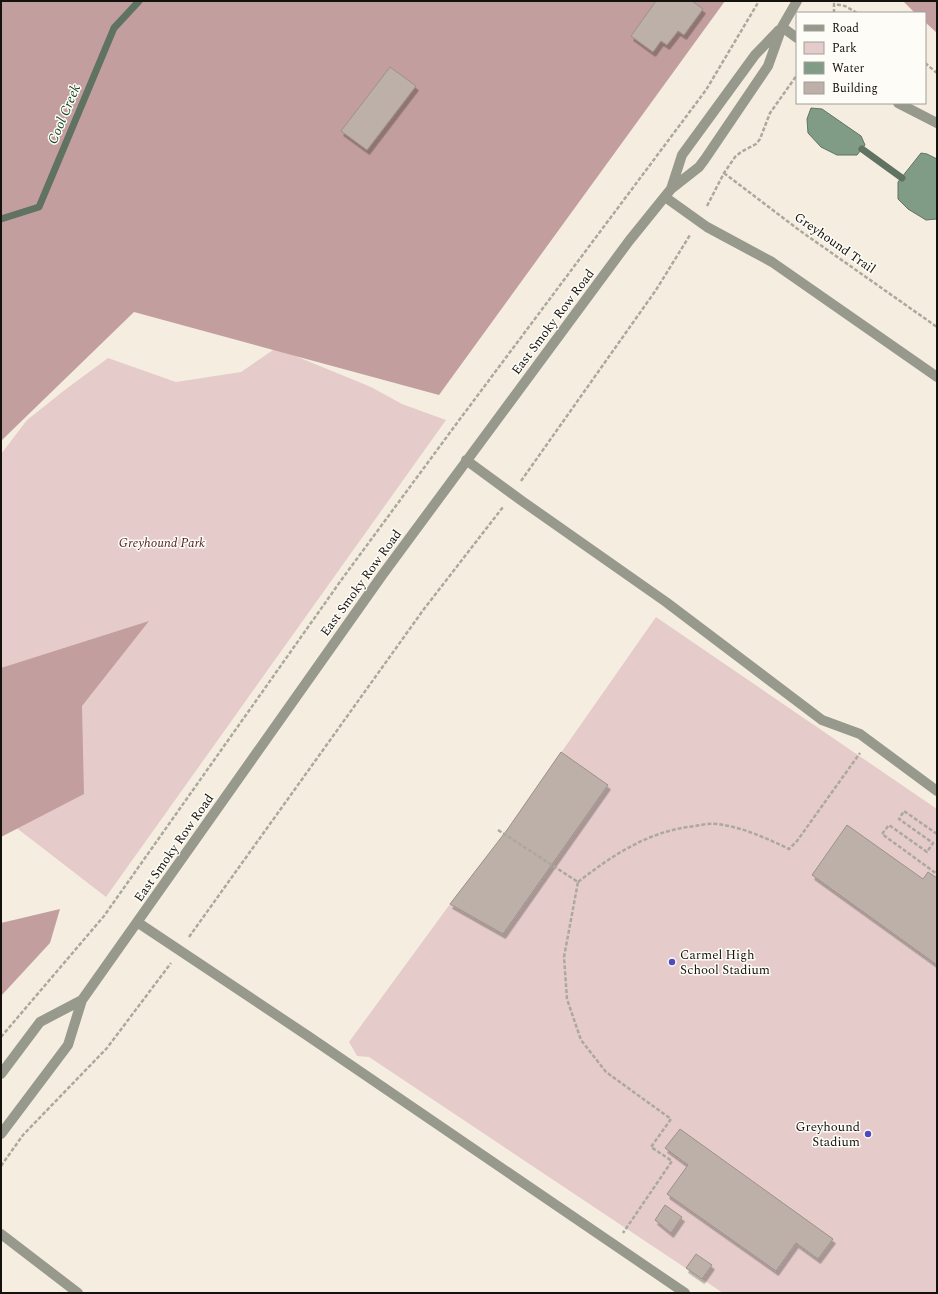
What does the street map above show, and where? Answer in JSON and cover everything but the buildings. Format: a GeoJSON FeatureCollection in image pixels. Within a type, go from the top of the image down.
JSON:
{"type":"FeatureCollection","features":[{"type":"Feature","properties":{"kind":"street","name":"East Smoky Row Road"},"geometry":{"type":"LineString","coordinates":[[1,1134],[68,1045],[82,1000],[383,574],[629,242],[668,193],[699,168],[768,66],[782,27],[797,1]]}},
{"type":"Feature","properties":{"kind":"street","name":"East Smoky Row Road"},"geometry":{"type":"LineString","coordinates":[[668,193],[682,156],[755,55],[782,27]]}},
{"type":"Feature","properties":{"kind":"street"},"geometry":{"type":"LineString","coordinates":[[782,27],[796,37]]}},
{"type":"Feature","properties":{"kind":"street"},"geometry":{"type":"LineString","coordinates":[[900,104],[937,123]]}},
{"type":"Feature","properties":{"kind":"street"},"geometry":{"type":"LineString","coordinates":[[668,193],[706,227],[772,262],[937,377]]}},
{"type":"Feature","properties":{"kind":"street"},"geometry":{"type":"LineString","coordinates":[[466,460],[666,602],[822,720],[860,734],[937,790]]}},
{"type":"Feature","properties":{"kind":"street"},"geometry":{"type":"LineString","coordinates":[[137,922],[302,1032],[685,1293]]}},
{"type":"Feature","properties":{"kind":"street","name":"East Smoky Row Road"},"geometry":{"type":"LineString","coordinates":[[1,1074],[40,1022],[82,1000]]}},
{"type":"Feature","properties":{"kind":"street"},"geometry":{"type":"LineString","coordinates":[[1,1234],[78,1293]]}},
{"type":"Feature","properties":{"kind":"path"},"geometry":{"type":"LineString","coordinates":[[1,1037],[104,916],[342,579],[594,238],[706,90],[759,1]]}},
{"type":"Feature","properties":{"kind":"path"},"geometry":{"type":"LineString","coordinates":[[834,12],[834,4],[845,6],[855,12]]}},
{"type":"Feature","properties":{"kind":"path"},"geometry":{"type":"LineString","coordinates":[[926,64],[937,73]]}},
{"type":"Feature","properties":{"kind":"path"},"geometry":{"type":"LineString","coordinates":[[714,193],[734,157],[756,144],[760,139],[770,113],[796,76]]}},
{"type":"Feature","properties":{"kind":"path","name":"Greyhound Trail"},"geometry":{"type":"LineString","coordinates":[[724,173],[799,230],[937,327]]}},
{"type":"Feature","properties":{"kind":"path"},"geometry":{"type":"LineString","coordinates":[[529,470],[656,290],[688,237]]}},
{"type":"Feature","properties":{"kind":"path"},"geometry":{"type":"LineString","coordinates":[[194,931],[424,609],[503,507]]}},
{"type":"Feature","properties":{"kind":"path"},"geometry":{"type":"LineString","coordinates":[[615,1245],[672,1161],[651,1147],[670,1119],[606,1072],[581,1040],[567,999],[564,957],[570,916],[578,882],[604,862],[641,841],[676,828],[716,824],[756,834],[790,849],[861,751]]}},
{"type":"Feature","properties":{"kind":"path"},"geometry":{"type":"LineString","coordinates":[[937,834],[904,811],[899,819],[933,843],[926,852],[889,825],[882,834],[937,874]]}},
{"type":"Feature","properties":{"kind":"path"},"geometry":{"type":"LineString","coordinates":[[498,830],[578,882]]}},
{"type":"Feature","properties":{"kind":"path"},"geometry":{"type":"LineString","coordinates":[[1,1166],[23,1135],[107,1048],[165,971]]}},
{"type":"Feature","properties":{"kind":"green space","name":"Greyhound Park"},"geometry":{"type":"Polygon","coordinates":[[[276,348],[371,387],[402,404],[446,420],[106,897],[1,816],[1,454],[27,420],[108,358],[176,382],[241,372],[276,348]]]}},
{"type":"Feature","properties":{"kind":"green space","name":"Carmel High School Stadium"},"geometry":{"type":"Polygon","coordinates":[[[656,617],[937,809],[937,1293],[723,1293],[369,1057],[357,1056],[349,1042],[450,904],[507,830],[656,617]]]}},
{"type":"Feature","properties":{"kind":"shaded area"},"geometry":{"type":"Polygon","coordinates":[[[1,1],[725,1],[439,395],[134,312],[1,441],[1,1]]]}},
{"type":"Feature","properties":{"kind":"shaded area"},"geometry":{"type":"Polygon","coordinates":[[[903,1],[937,1],[937,33],[926,23],[926,12],[914,12],[903,1]]]}},
{"type":"Feature","properties":{"kind":"shaded area"},"geometry":{"type":"Polygon","coordinates":[[[149,621],[82,706],[84,794],[1,837],[1,668],[149,621]]]}},
{"type":"Feature","properties":{"kind":"shaded area"},"geometry":{"type":"Polygon","coordinates":[[[60,909],[50,943],[1,996],[1,923],[60,909]]]}},
{"type":"Feature","properties":{"kind":"water"},"geometry":{"type":"Polygon","coordinates":[[[811,108],[822,109],[861,136],[865,145],[857,155],[837,155],[821,147],[808,133],[807,119],[811,108]]]}},
{"type":"Feature","properties":{"kind":"water"},"geometry":{"type":"Polygon","coordinates":[[[921,153],[937,159],[937,219],[926,220],[908,209],[898,199],[898,182],[921,153]]]}},
{"type":"Feature","properties":{"kind":"waterway","name":"Cool Creek"},"geometry":{"type":"LineString","coordinates":[[1,219],[39,207],[114,28],[139,1]]}},
{"type":"Feature","properties":{"kind":"waterway"},"geometry":{"type":"LineString","coordinates":[[862,149],[902,178]]}},
{"type":"Feature","properties":{"kind":"place","name":"Carmel High School Stadium"},"geometry":{"type":"Point","coordinates":[672,962]}},
{"type":"Feature","properties":{"kind":"place","name":"Greyhound Stadium"},"geometry":{"type":"Point","coordinates":[868,1134]}}]}
